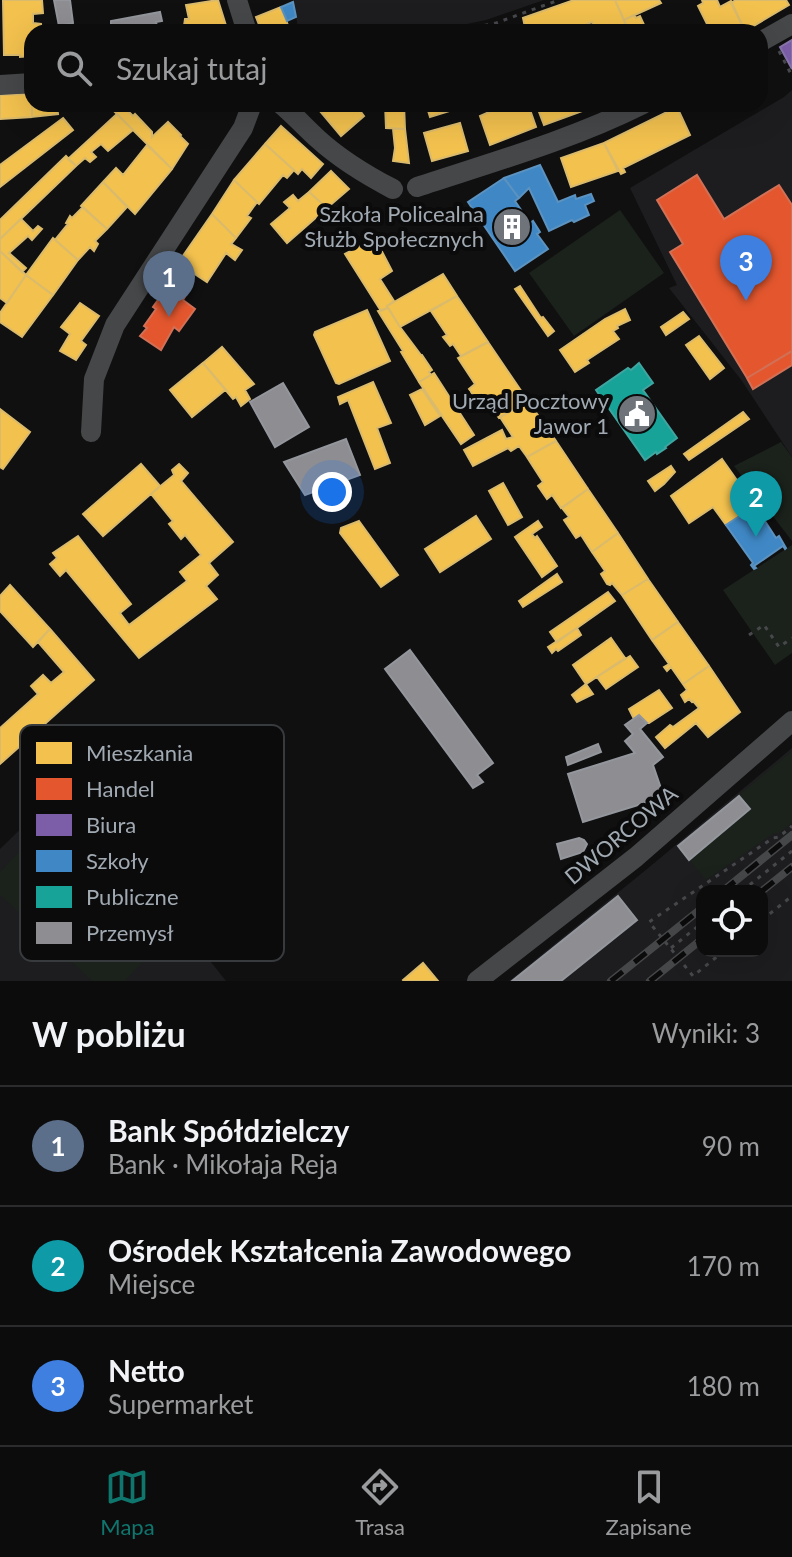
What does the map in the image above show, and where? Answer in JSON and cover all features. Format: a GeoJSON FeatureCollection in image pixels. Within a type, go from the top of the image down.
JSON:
{"type":"FeatureCollection","features":[{"type":"Feature","properties":{"kind":"street"},"geometry":{"type":"LineString","coordinates":[[237,0],[244,24]]}},
{"type":"Feature","properties":{"kind":"street"},"geometry":{"type":"LineString","coordinates":[[768,41],[792,24]]}},
{"type":"Feature","properties":{"kind":"street"},"geometry":{"type":"LineString","coordinates":[[0,85],[24,84]]}},
{"type":"Feature","properties":{"kind":"street"},"geometry":{"type":"LineString","coordinates":[[91,432],[94,379],[115,325],[243,128],[249,112]]}},
{"type":"Feature","properties":{"kind":"street"},"geometry":{"type":"LineString","coordinates":[[289,112],[342,159],[393,189]]}},
{"type":"Feature","properties":{"kind":"street"},"geometry":{"type":"LineString","coordinates":[[417,187],[556,141],[626,112]]}},
{"type":"Feature","properties":{"kind":"street","name":"DWORCOWA"},"geometry":{"type":"LineString","coordinates":[[477,981],[636,857],[792,722]]}},
{"type":"Feature","properties":{"kind":"path"},"geometry":{"type":"LineString","coordinates":[[491,24],[559,0]]}},
{"type":"Feature","properties":{"kind":"path"},"geometry":{"type":"LineString","coordinates":[[768,43],[792,76]]}},
{"type":"Feature","properties":{"kind":"path"},"geometry":{"type":"LineString","coordinates":[[749,635],[764,625],[779,647],[792,638]]}},
{"type":"Feature","properties":{"kind":"path"},"geometry":{"type":"LineString","coordinates":[[717,957],[693,976],[649,922],[792,826]]}},
{"type":"Feature","properties":{"kind":"path"},"geometry":{"type":"LineString","coordinates":[[750,885],[792,851]]}},
{"type":"Feature","properties":{"kind":"path"},"geometry":{"type":"LineString","coordinates":[[768,915],[792,896]]}},
{"type":"Feature","properties":{"kind":"path"},"geometry":{"type":"LineString","coordinates":[[671,949],[696,928]]}},
{"type":"Feature","properties":{"kind":"shaded area"},"geometry":{"type":"Polygon","coordinates":[[[544,0],[467,24],[297,24],[293,2],[544,0]]]}},
{"type":"Feature","properties":{"kind":"shaded area"},"geometry":{"type":"Polygon","coordinates":[[[792,90],[792,457],[742,381],[669,288],[677,285],[630,188],[759,112],[768,112],[768,106],[792,90]]]}},
{"type":"Feature","properties":{"kind":"shaded area"},"geometry":{"type":"Polygon","coordinates":[[[620,210],[664,273],[574,336],[529,273],[620,210]]]}},
{"type":"Feature","properties":{"kind":"shaded area"},"geometry":{"type":"Polygon","coordinates":[[[781,442],[792,457],[792,541],[734,466],[781,442]]]}},
{"type":"Feature","properties":{"kind":"shaded area"},"geometry":{"type":"Polygon","coordinates":[[[792,545],[792,653],[775,665],[723,590],[792,545]]]}},
{"type":"Feature","properties":{"kind":"shaded area"},"geometry":{"type":"Polygon","coordinates":[[[792,748],[792,981],[509,981],[647,869],[792,748]]]}},
{"type":"Feature","properties":{"kind":"shaded area"},"geometry":{"type":"Polygon","coordinates":[[[792,751],[792,823],[706,880],[678,846],[792,751]]]}},
{"type":"Feature","properties":{"kind":"shaded area"},"geometry":{"type":"Polygon","coordinates":[[[20,829],[20,961],[210,961],[226,981],[0,981],[0,849],[20,829]]]}},
{"type":"Feature","properties":{"kind":"shaded area"},"geometry":{"type":"Polygon","coordinates":[[[20,850],[20,914],[0,895],[0,872],[20,850]]]}},
{"type":"Feature","properties":{"kind":"shaded area"},"geometry":{"type":"Polygon","coordinates":[[[71,961],[144,961],[125,981],[92,981],[71,961]]]}},
{"type":"Feature","properties":{"kind":"building: Mieszkania"},"geometry":{"type":"Polygon","coordinates":[[[3,0],[42,0],[43,13],[33,14],[33,23],[41,24],[24,24],[24,57],[4,55],[3,0]]]}},
{"type":"Feature","properties":{"kind":"building: Mieszkania"},"geometry":{"type":"Polygon","coordinates":[[[218,0],[226,24],[184,24],[185,19],[189,19],[186,5],[218,0]]]}},
{"type":"Feature","properties":{"kind":"building: Mieszkania"},"geometry":{"type":"Polygon","coordinates":[[[574,0],[615,0],[626,24],[524,24],[523,18],[574,0]]]}},
{"type":"Feature","properties":{"kind":"building: Mieszkania"},"geometry":{"type":"Polygon","coordinates":[[[615,0],[659,0],[661,3],[624,20],[615,0]]]}},
{"type":"Feature","properties":{"kind":"building: Mieszkania"},"geometry":{"type":"Polygon","coordinates":[[[702,0],[717,0],[720,7],[731,1],[742,24],[707,24],[698,6],[703,3],[702,0]]]}},
{"type":"Feature","properties":{"kind":"building: Mieszkania"},"geometry":{"type":"Polygon","coordinates":[[[736,0],[786,0],[789,5],[757,24],[742,24],[731,3],[736,0]]]}},
{"type":"Feature","properties":{"kind":"building: Mieszkania"},"geometry":{"type":"Polygon","coordinates":[[[281,7],[287,24],[259,24],[256,17],[281,7]]]}},
{"type":"Feature","properties":{"kind":"building: Mieszkania"},"geometry":{"type":"Polygon","coordinates":[[[634,15],[636,18],[640,16],[644,24],[626,24],[624,20],[634,15]]]}},
{"type":"Feature","properties":{"kind":"building: Mieszkania"},"geometry":{"type":"Polygon","coordinates":[[[24,94],[24,112],[32,112],[32,117],[0,119],[0,95],[24,94]]]}},
{"type":"Feature","properties":{"kind":"building: Mieszkania"},"geometry":{"type":"Polygon","coordinates":[[[32,112],[58,112],[58,114],[32,117],[32,112]]]}},
{"type":"Feature","properties":{"kind":"building: Mieszkania"},"geometry":{"type":"Polygon","coordinates":[[[115,112],[135,114],[152,132],[152,137],[168,122],[181,135],[188,144],[172,169],[115,112]]]}},
{"type":"Feature","properties":{"kind":"building: Mieszkania"},"geometry":{"type":"Polygon","coordinates":[[[321,112],[361,112],[364,116],[341,136],[321,112]]]}},
{"type":"Feature","properties":{"kind":"building: Mieszkania"},"geometry":{"type":"Polygon","coordinates":[[[385,112],[404,112],[405,129],[386,128],[385,112]]]}},
{"type":"Feature","properties":{"kind":"building: Mieszkania"},"geometry":{"type":"Polygon","coordinates":[[[428,112],[446,112],[430,117],[428,112]]]}},
{"type":"Feature","properties":{"kind":"building: Mieszkania"},"geometry":{"type":"Polygon","coordinates":[[[489,112],[531,112],[536,127],[490,145],[480,116],[489,112]]]}},
{"type":"Feature","properties":{"kind":"building: Mieszkania"},"geometry":{"type":"Polygon","coordinates":[[[539,112],[580,112],[544,125],[539,112]]]}},
{"type":"Feature","properties":{"kind":"building: Mieszkania"},"geometry":{"type":"Polygon","coordinates":[[[667,112],[679,112],[690,135],[623,168],[625,172],[621,174],[604,143],[667,112]]]}},
{"type":"Feature","properties":{"kind":"building: Mieszkania"},"geometry":{"type":"Polygon","coordinates":[[[117,114],[133,130],[108,151],[101,144],[91,152],[96,157],[90,162],[85,158],[76,166],[68,159],[117,114]]]}},
{"type":"Feature","properties":{"kind":"building: Mieszkania"},"geometry":{"type":"Polygon","coordinates":[[[63,118],[73,130],[0,187],[0,165],[63,118]]]}},
{"type":"Feature","properties":{"kind":"building: Mieszkania"},"geometry":{"type":"Polygon","coordinates":[[[460,123],[468,151],[432,161],[424,133],[460,123]]]}},
{"type":"Feature","properties":{"kind":"building: Mieszkania"},"geometry":{"type":"Polygon","coordinates":[[[281,126],[323,164],[311,178],[302,169],[298,174],[265,144],[281,126]]]}},
{"type":"Feature","properties":{"kind":"building: Mieszkania"},"geometry":{"type":"Polygon","coordinates":[[[393,129],[405,129],[409,163],[393,161],[393,129]]]}},
{"type":"Feature","properties":{"kind":"building: Mieszkania"},"geometry":{"type":"Polygon","coordinates":[[[604,143],[618,171],[571,187],[561,158],[604,143]]]}},
{"type":"Feature","properties":{"kind":"building: Mieszkania"},"geometry":{"type":"Polygon","coordinates":[[[265,144],[294,170],[287,178],[283,175],[259,204],[234,180],[265,144]]]}},
{"type":"Feature","properties":{"kind":"building: Mieszkania"},"geometry":{"type":"Polygon","coordinates":[[[147,145],[172,169],[135,214],[103,182],[116,168],[123,175],[147,145]]]}},
{"type":"Feature","properties":{"kind":"building: Mieszkania"},"geometry":{"type":"Polygon","coordinates":[[[66,156],[76,166],[0,239],[0,220],[66,156]]]}},
{"type":"Feature","properties":{"kind":"building: Mieszkania"},"geometry":{"type":"Polygon","coordinates":[[[331,171],[349,189],[327,208],[309,192],[331,171]]]}},
{"type":"Feature","properties":{"kind":"building: Mieszkania"},"geometry":{"type":"Polygon","coordinates":[[[234,180],[257,202],[247,216],[251,218],[236,238],[212,214],[234,180]]]}},
{"type":"Feature","properties":{"kind":"building: Mieszkania"},"geometry":{"type":"Polygon","coordinates":[[[103,182],[127,207],[107,229],[81,206],[103,182]]]}},
{"type":"Feature","properties":{"kind":"building: Mieszkania"},"geometry":{"type":"Polygon","coordinates":[[[309,192],[327,208],[287,243],[271,224],[290,208],[284,202],[293,195],[298,201],[309,192]]]}},
{"type":"Feature","properties":{"kind":"building: Mieszkania"},"geometry":{"type":"Polygon","coordinates":[[[83,207],[107,229],[95,241],[98,244],[94,251],[90,247],[78,260],[55,240],[68,224],[70,216],[72,218],[83,207]]]}},
{"type":"Feature","properties":{"kind":"building: Mieszkania"},"geometry":{"type":"Polygon","coordinates":[[[212,214],[236,238],[231,244],[242,250],[235,260],[226,253],[207,282],[178,263],[212,214]]]}},
{"type":"Feature","properties":{"kind":"building: Mieszkania"},"geometry":{"type":"Polygon","coordinates":[[[21,219],[33,231],[38,226],[42,229],[32,240],[28,236],[9,253],[26,268],[22,272],[0,251],[0,239],[21,219]]]}},
{"type":"Feature","properties":{"kind":"building: Mieszkania"},"geometry":{"type":"Polygon","coordinates":[[[53,238],[78,260],[53,295],[26,275],[53,238]]]}},
{"type":"Feature","properties":{"kind":"building: Mieszkania"},"geometry":{"type":"Polygon","coordinates":[[[375,238],[392,271],[380,279],[394,301],[381,311],[345,254],[375,238]]]}},
{"type":"Feature","properties":{"kind":"building: Mieszkania"},"geometry":{"type":"Polygon","coordinates":[[[0,251],[26,275],[7,303],[0,298],[0,251]]]}},
{"type":"Feature","properties":{"kind":"building: Mieszkania"},"geometry":{"type":"Polygon","coordinates":[[[443,274],[457,296],[400,327],[387,306],[443,274]]]}},
{"type":"Feature","properties":{"kind":"building: Mieszkania"},"geometry":{"type":"Polygon","coordinates":[[[26,275],[53,295],[22,337],[0,322],[0,313],[26,275]]]}},
{"type":"Feature","properties":{"kind":"building: Mieszkania"},"geometry":{"type":"Polygon","coordinates":[[[520,286],[541,318],[554,331],[548,336],[515,289],[520,286]]]}},
{"type":"Feature","properties":{"kind":"building: Mieszkania"},"geometry":{"type":"Polygon","coordinates":[[[457,296],[488,342],[461,356],[453,344],[450,346],[443,337],[447,335],[431,311],[457,296]]]}},
{"type":"Feature","properties":{"kind":"building: Mieszkania"},"geometry":{"type":"Polygon","coordinates":[[[80,303],[99,316],[81,341],[86,345],[76,360],[60,351],[70,334],[61,327],[80,303]]]}},
{"type":"Feature","properties":{"kind":"building: Mieszkania"},"geometry":{"type":"Polygon","coordinates":[[[388,308],[432,370],[429,372],[431,375],[419,382],[378,311],[388,308]]]}},
{"type":"Feature","properties":{"kind":"building: Mieszkania"},"geometry":{"type":"Polygon","coordinates":[[[625,309],[630,320],[613,331],[619,339],[587,360],[589,363],[575,372],[560,350],[625,309]]]}},
{"type":"Feature","properties":{"kind":"building: Mieszkania"},"geometry":{"type":"Polygon","coordinates":[[[367,310],[390,361],[336,383],[315,332],[367,310]]]}},
{"type":"Feature","properties":{"kind":"building: Mieszkania"},"geometry":{"type":"Polygon","coordinates":[[[683,312],[689,319],[666,335],[661,327],[683,312]]]}},
{"type":"Feature","properties":{"kind":"building: Mieszkania"},"geometry":{"type":"Polygon","coordinates":[[[699,336],[724,368],[710,379],[686,345],[699,336]]]}},
{"type":"Feature","properties":{"kind":"building: Mieszkania"},"geometry":{"type":"Polygon","coordinates":[[[488,342],[528,401],[499,418],[481,394],[475,398],[469,389],[475,384],[458,358],[488,342]]]}},
{"type":"Feature","properties":{"kind":"building: Mieszkania"},"geometry":{"type":"Polygon","coordinates":[[[222,347],[254,384],[245,390],[250,399],[241,406],[203,363],[222,347]]]}},
{"type":"Feature","properties":{"kind":"building: Mieszkania"},"geometry":{"type":"Polygon","coordinates":[[[203,363],[227,391],[192,417],[170,390],[203,363]]]}},
{"type":"Feature","properties":{"kind":"building: Mieszkania"},"geometry":{"type":"Polygon","coordinates":[[[434,373],[474,435],[461,444],[419,382],[434,373]]]}},
{"type":"Feature","properties":{"kind":"building: Mieszkania"},"geometry":{"type":"Polygon","coordinates":[[[373,382],[391,423],[377,428],[390,463],[375,469],[348,400],[340,404],[338,397],[373,382]]]}},
{"type":"Feature","properties":{"kind":"building: Mieszkania"},"geometry":{"type":"Polygon","coordinates":[[[422,389],[440,416],[425,425],[410,395],[422,389]]]}},
{"type":"Feature","properties":{"kind":"building: Mieszkania"},"geometry":{"type":"Polygon","coordinates":[[[528,401],[556,441],[527,457],[519,446],[511,451],[508,448],[473,466],[464,450],[502,430],[506,439],[513,437],[500,417],[528,401]]]}},
{"type":"Feature","properties":{"kind":"building: Mieszkania"},"geometry":{"type":"Polygon","coordinates":[[[0,409],[30,432],[3,469],[0,467],[0,409]]]}},
{"type":"Feature","properties":{"kind":"building: Mieszkania"},"geometry":{"type":"Polygon","coordinates":[[[743,412],[749,419],[689,460],[684,454],[743,412]]]}},
{"type":"Feature","properties":{"kind":"building: Mieszkania"},"geometry":{"type":"Polygon","coordinates":[[[556,441],[588,489],[561,508],[552,495],[547,499],[538,486],[543,482],[527,457],[556,441]]]}},
{"type":"Feature","properties":{"kind":"building: Mieszkania"},"geometry":{"type":"Polygon","coordinates":[[[722,459],[755,506],[726,525],[713,507],[689,523],[671,496],[722,459]]]}},
{"type":"Feature","properties":{"kind":"building: Mieszkania"},"geometry":{"type":"Polygon","coordinates":[[[141,464],[160,486],[103,536],[83,514],[141,464]]]}},
{"type":"Feature","properties":{"kind":"building: Mieszkania"},"geometry":{"type":"Polygon","coordinates":[[[179,464],[188,473],[181,481],[233,542],[209,563],[218,575],[206,586],[217,599],[139,658],[66,570],[60,576],[50,564],[57,558],[53,553],[78,536],[131,604],[120,613],[129,625],[187,581],[180,572],[201,555],[185,535],[181,539],[169,524],[173,521],[151,494],[174,475],[172,470],[179,464]]]}},
{"type":"Feature","properties":{"kind":"building: Mieszkania"},"geometry":{"type":"Polygon","coordinates":[[[671,466],[675,472],[655,491],[648,481],[671,466]]]}},
{"type":"Feature","properties":{"kind":"building: Mieszkania"},"geometry":{"type":"Polygon","coordinates":[[[503,483],[522,517],[508,525],[489,491],[503,483]]]}},
{"type":"Feature","properties":{"kind":"building: Mieszkania"},"geometry":{"type":"Polygon","coordinates":[[[588,489],[618,533],[592,552],[581,535],[576,538],[564,520],[569,517],[562,508],[588,489]]]}},
{"type":"Feature","properties":{"kind":"building: Mieszkania"},"geometry":{"type":"Polygon","coordinates":[[[476,516],[491,539],[440,572],[425,549],[476,516]]]}},
{"type":"Feature","properties":{"kind":"building: Mieszkania"},"geometry":{"type":"Polygon","coordinates":[[[359,521],[398,575],[381,587],[340,533],[341,528],[359,521]]]}},
{"type":"Feature","properties":{"kind":"building: Mieszkania"},"geometry":{"type":"Polygon","coordinates":[[[538,521],[542,527],[532,534],[535,538],[537,536],[557,566],[542,577],[515,537],[538,521]]]}},
{"type":"Feature","properties":{"kind":"building: Mieszkania"},"geometry":{"type":"Polygon","coordinates":[[[618,533],[648,579],[622,595],[612,583],[607,584],[601,574],[605,571],[592,552],[618,533]]]}},
{"type":"Feature","properties":{"kind":"building: Mieszkania"},"geometry":{"type":"Polygon","coordinates":[[[557,574],[562,582],[523,607],[519,601],[557,574]]]}},
{"type":"Feature","properties":{"kind":"building: Mieszkania"},"geometry":{"type":"Polygon","coordinates":[[[648,579],[678,622],[652,640],[622,595],[648,579]]]}},
{"type":"Feature","properties":{"kind":"building: Mieszkania"},"geometry":{"type":"Polygon","coordinates":[[[10,585],[50,629],[33,647],[0,611],[0,596],[10,585]]]}},
{"type":"Feature","properties":{"kind":"building: Mieszkania"},"geometry":{"type":"Polygon","coordinates":[[[608,592],[615,601],[557,642],[550,632],[608,592]]]}},
{"type":"Feature","properties":{"kind":"building: Mieszkania"},"geometry":{"type":"Polygon","coordinates":[[[678,622],[709,666],[683,684],[671,667],[667,671],[664,667],[669,664],[652,640],[678,622]]]}},
{"type":"Feature","properties":{"kind":"building: Mieszkania"},"geometry":{"type":"Polygon","coordinates":[[[577,628],[581,635],[552,653],[548,647],[577,628]]]}},
{"type":"Feature","properties":{"kind":"building: Mieszkania"},"geometry":{"type":"Polygon","coordinates":[[[50,629],[94,680],[44,725],[20,725],[20,746],[0,764],[0,728],[38,694],[31,686],[43,675],[51,683],[64,672],[38,642],[50,629]]]}},
{"type":"Feature","properties":{"kind":"building: Mieszkania"},"geometry":{"type":"Polygon","coordinates":[[[611,638],[625,658],[586,684],[573,665],[611,638]]]}},
{"type":"Feature","properties":{"kind":"building: Mieszkania"},"geometry":{"type":"Polygon","coordinates":[[[630,656],[638,667],[606,689],[597,677],[630,656]]]}},
{"type":"Feature","properties":{"kind":"building: Mieszkania"},"geometry":{"type":"Polygon","coordinates":[[[709,666],[740,712],[708,737],[696,723],[665,748],[656,737],[699,708],[689,699],[685,702],[681,695],[687,690],[683,684],[709,666]]]}},
{"type":"Feature","properties":{"kind":"building: Mieszkania"},"geometry":{"type":"Polygon","coordinates":[[[586,684],[593,694],[577,702],[572,695],[586,684]]]}},
{"type":"Feature","properties":{"kind":"building: Mieszkania"},"geometry":{"type":"Polygon","coordinates":[[[659,690],[672,708],[649,723],[639,715],[634,719],[629,709],[659,690]]]}},
{"type":"Feature","properties":{"kind":"building: Mieszkania"},"geometry":{"type":"Polygon","coordinates":[[[423,963],[438,981],[403,980],[423,963]]]}},
{"type":"Feature","properties":{"kind":"building: Handel"},"geometry":{"type":"Polygon","coordinates":[[[697,175],[724,219],[779,185],[792,205],[792,351],[747,378],[670,252],[683,244],[657,200],[697,175]]]}},
{"type":"Feature","properties":{"kind":"building: Handel"},"geometry":{"type":"Polygon","coordinates":[[[170,283],[186,295],[183,300],[195,309],[179,331],[174,327],[161,350],[140,336],[156,309],[153,307],[170,283]]]}},
{"type":"Feature","properties":{"kind":"building: Handel"},"geometry":{"type":"Polygon","coordinates":[[[792,351],[792,365],[753,389],[747,378],[792,351]]]}},
{"type":"Feature","properties":{"kind":"building: Biura"},"geometry":{"type":"Polygon","coordinates":[[[792,40],[792,69],[780,47],[792,40]]]}},
{"type":"Feature","properties":{"kind":"building: Szkoły"},"geometry":{"type":"Polygon","coordinates":[[[293,2],[296,17],[287,21],[281,7],[293,2]]]}},
{"type":"Feature","properties":{"kind":"building: Szkoły"},"geometry":{"type":"Polygon","coordinates":[[[540,165],[558,202],[575,195],[576,199],[591,194],[594,201],[585,205],[589,215],[549,231],[529,188],[519,198],[504,178],[540,165]]]}},
{"type":"Feature","properties":{"kind":"building: Szkoły","name":"Szkoła Policealna Służb Społecznych"},"geometry":{"type":"Polygon","coordinates":[[[504,178],[519,198],[515,201],[530,223],[533,221],[540,232],[537,234],[548,249],[515,271],[468,202],[504,178]]]}},
{"type":"Feature","properties":{"kind":"building: Szkoły"},"geometry":{"type":"Polygon","coordinates":[[[755,506],[786,548],[783,546],[754,569],[726,525],[755,506]]]}},
{"type":"Feature","properties":{"kind":"building: Publiczne","name":"Urząd Pocztowy Jawor 1"},"geometry":{"type":"Polygon","coordinates":[[[639,363],[653,383],[643,390],[677,438],[645,460],[596,390],[639,363]]]}},
{"type":"Feature","properties":{"kind":"building: Przemysł"},"geometry":{"type":"Polygon","coordinates":[[[54,0],[70,0],[73,23],[59,24],[54,0]]]}},
{"type":"Feature","properties":{"kind":"building: Przemysł"},"geometry":{"type":"Polygon","coordinates":[[[160,12],[162,21],[156,24],[111,24],[111,21],[160,12]]]}},
{"type":"Feature","properties":{"kind":"building: Przemysł"},"geometry":{"type":"Polygon","coordinates":[[[283,383],[309,427],[275,447],[250,402],[283,383]]]}},
{"type":"Feature","properties":{"kind":"building: Przemysł"},"geometry":{"type":"Polygon","coordinates":[[[346,439],[360,475],[305,495],[284,462],[346,439]]]}},
{"type":"Feature","properties":{"kind":"building: Przemysł"},"geometry":{"type":"Polygon","coordinates":[[[410,650],[493,763],[477,775],[483,782],[473,788],[385,669],[410,650]]]}},
{"type":"Feature","properties":{"kind":"building: Przemysł"},"geometry":{"type":"Polygon","coordinates":[[[639,715],[647,723],[640,729],[663,757],[653,765],[664,797],[583,822],[568,774],[635,753],[625,741],[633,734],[625,725],[639,715]]]}},
{"type":"Feature","properties":{"kind":"building: Przemysł"},"geometry":{"type":"Polygon","coordinates":[[[598,744],[601,752],[568,765],[566,757],[598,744]]]}},
{"type":"Feature","properties":{"kind":"building: Przemysł"},"geometry":{"type":"Polygon","coordinates":[[[739,796],[750,809],[689,860],[678,846],[739,796]]]}},
{"type":"Feature","properties":{"kind":"building: Przemysł"},"geometry":{"type":"Polygon","coordinates":[[[579,838],[587,844],[583,852],[561,859],[557,844],[579,838]]]}},
{"type":"Feature","properties":{"kind":"building: Przemysł"},"geometry":{"type":"Polygon","coordinates":[[[618,896],[637,920],[561,981],[512,981],[618,896]]]}},
{"type":"Feature","properties":{"kind":"railway"},"geometry":{"type":"LineString","coordinates":[[730,885],[792,835]]}},
{"type":"Feature","properties":{"kind":"railway"},"geometry":{"type":"LineString","coordinates":[[768,886],[792,867]]}},
{"type":"Feature","properties":{"kind":"railway"},"geometry":{"type":"LineString","coordinates":[[611,981],[696,913]]}},
{"type":"Feature","properties":{"kind":"railway"},"geometry":{"type":"LineString","coordinates":[[650,981],[696,944]]}},
{"type":"Feature","properties":{"kind":"place","name":"Szkoła Policealna Służb Społecznych"},"geometry":{"type":"Point","coordinates":[512,227]}},
{"type":"Feature","properties":{"kind":"place","name":"Netto"},"geometry":{"type":"Point","coordinates":[746,301]}},
{"type":"Feature","properties":{"kind":"place","name":"Bank Spółdzielczy"},"geometry":{"type":"Point","coordinates":[169,317]}},
{"type":"Feature","properties":{"kind":"place","name":"Urząd Pocztowy Jawor 1"},"geometry":{"type":"Point","coordinates":[637,414]}},
{"type":"Feature","properties":{"kind":"place","name":"Ośrodek Kształcenia Zawodowego"},"geometry":{"type":"Point","coordinates":[756,537]}}]}
